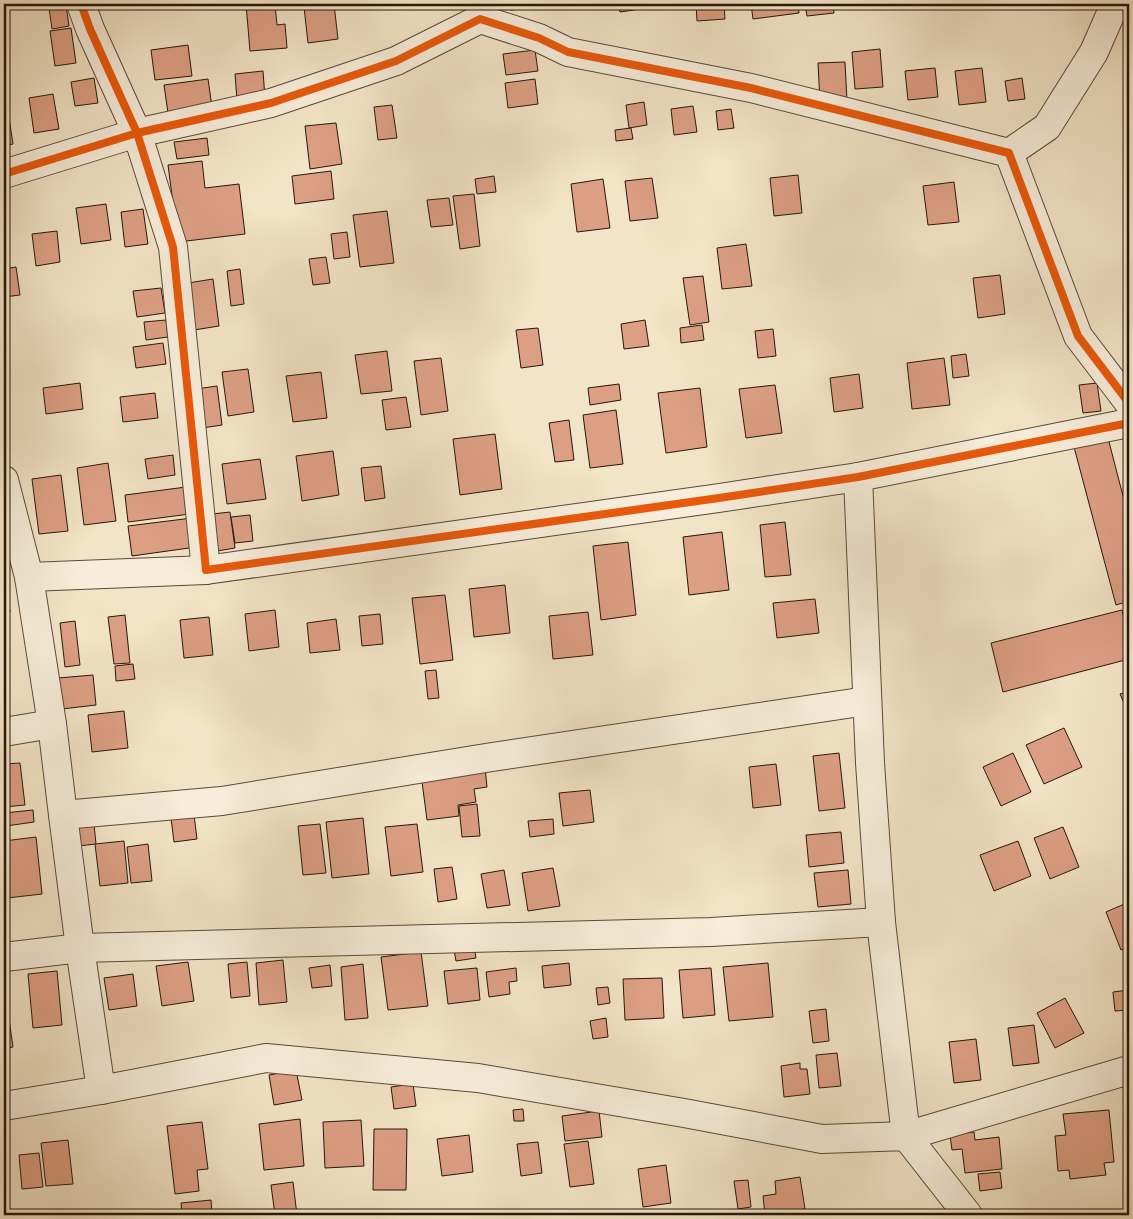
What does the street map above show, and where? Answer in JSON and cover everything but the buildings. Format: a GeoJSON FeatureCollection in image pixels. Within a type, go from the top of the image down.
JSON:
{"type":"FeatureCollection","features":[{"type":"Feature","properties":{"kind":"street"},"geometry":{"type":"LineString","coordinates":[[81,4],[90,29],[137,133],[173,247],[206,570]]}},
{"type":"Feature","properties":{"kind":"street"},"geometry":{"type":"LineString","coordinates":[[1009,153],[1046,126],[1094,52],[1115,4]]}},
{"type":"Feature","properties":{"kind":"street"},"geometry":{"type":"LineString","coordinates":[[4,174],[137,133],[271,103],[396,62],[479,11],[568,52],[751,88],[1009,153]]}},
{"type":"Feature","properties":{"kind":"street"},"geometry":{"type":"LineString","coordinates":[[1009,153],[1078,336],[1129,403]]}},
{"type":"Feature","properties":{"kind":"street"},"geometry":{"type":"LineString","coordinates":[[29,577],[206,570],[858,477],[1129,424]]}},
{"type":"Feature","properties":{"kind":"street"},"geometry":{"type":"LineString","coordinates":[[858,477],[870,762],[881,922],[906,1136],[968,1215]]}},
{"type":"Feature","properties":{"kind":"street"},"geometry":{"type":"LineString","coordinates":[[4,480],[29,577],[52,724],[80,948],[102,1090]]}},
{"type":"Feature","properties":{"kind":"street"},"geometry":{"type":"LineString","coordinates":[[62,815],[222,800],[492,757],[867,701]]}},
{"type":"Feature","properties":{"kind":"street"},"geometry":{"type":"LineString","coordinates":[[4,732],[52,724]]}},
{"type":"Feature","properties":{"kind":"street"},"geometry":{"type":"LineString","coordinates":[[4,957],[80,948],[711,932],[881,922]]}},
{"type":"Feature","properties":{"kind":"street"},"geometry":{"type":"LineString","coordinates":[[4,1106],[102,1090],[266,1058],[478,1078],[684,1113],[822,1139],[906,1136],[1129,1070]]}},
{"type":"Feature","properties":{"kind":"cycle path"},"geometry":{"type":"LineString","coordinates":[[81,4],[90,29],[137,133],[173,247],[206,570],[858,477],[1129,423]]}},
{"type":"Feature","properties":{"kind":"cycle path"},"geometry":{"type":"LineString","coordinates":[[4,174],[137,133],[271,103],[396,61],[480,19],[539,38],[568,52],[751,88],[1009,153],[1078,336],[1129,403]]}}]}
